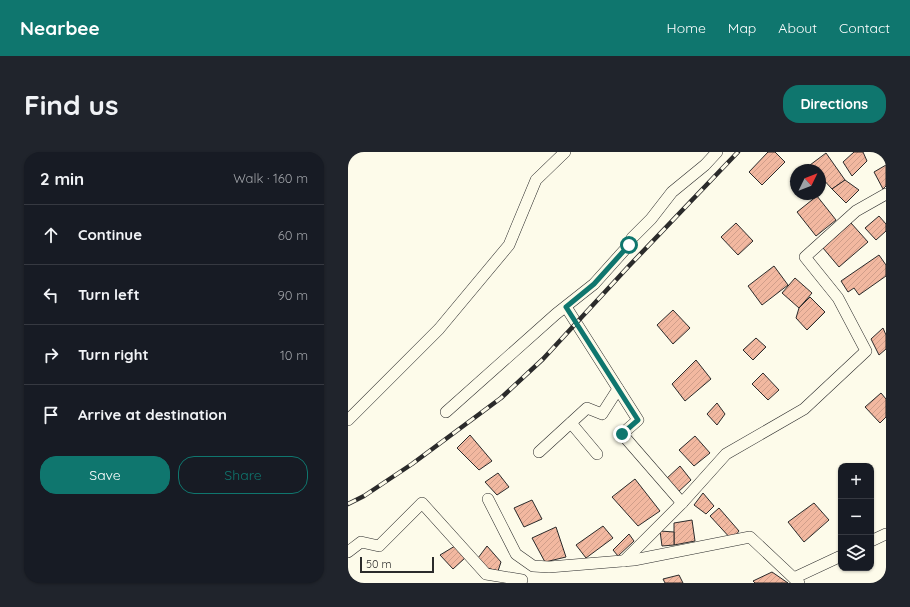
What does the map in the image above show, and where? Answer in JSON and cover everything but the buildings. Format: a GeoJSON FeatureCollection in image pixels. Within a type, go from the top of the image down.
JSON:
{"type":"FeatureCollection","features":[{"type":"Feature","properties":{"kind":"street"},"geometry":{"type":"LineString","coordinates":[[348,420],[440,329],[509,245],[536,180],[565,152]]}},
{"type":"Feature","properties":{"kind":"street"},"geometry":{"type":"LineString","coordinates":[[446,412],[534,333],[594,284],[629,245],[632,238],[650,220],[672,192],[705,165],[717,152]]}},
{"type":"Feature","properties":{"kind":"street"},"geometry":{"type":"LineString","coordinates":[[624,561],[682,503],[726,454],[804,409],[866,351],[838,298],[805,257],[856,212],[886,194]]}},
{"type":"Feature","properties":{"kind":"street"},"geometry":{"type":"LineString","coordinates":[[566,307],[638,420],[622,434],[682,503]]}},
{"type":"Feature","properties":{"kind":"street"},"geometry":{"type":"LineString","coordinates":[[539,452],[587,408],[602,414],[618,390]]}},
{"type":"Feature","properties":{"kind":"street"},"geometry":{"type":"LineString","coordinates":[[571,423],[597,454]]}},
{"type":"Feature","properties":{"kind":"street"},"geometry":{"type":"LineString","coordinates":[[488,499],[516,554],[532,566],[549,567],[634,560],[750,537],[796,581],[838,558]]}},
{"type":"Feature","properties":{"kind":"street"},"geometry":{"type":"LineString","coordinates":[[348,552],[361,542],[379,546],[422,503],[486,574],[521,582],[532,566]]}},
{"type":"Feature","properties":{"kind":"street"},"geometry":{"type":"LineString","coordinates":[[874,540],[886,534]]}},
{"type":"Feature","properties":{"kind":"railway"},"geometry":{"type":"LineString","coordinates":[[348,504],[364,496],[412,464],[501,398],[543,359],[628,267],[738,152]]}},
{"type":"Feature","properties":{"kind":"route"},"geometry":{"type":"LineString","coordinates":[[622,434],[638,420],[566,307],[594,284],[629,245]]}}]}
